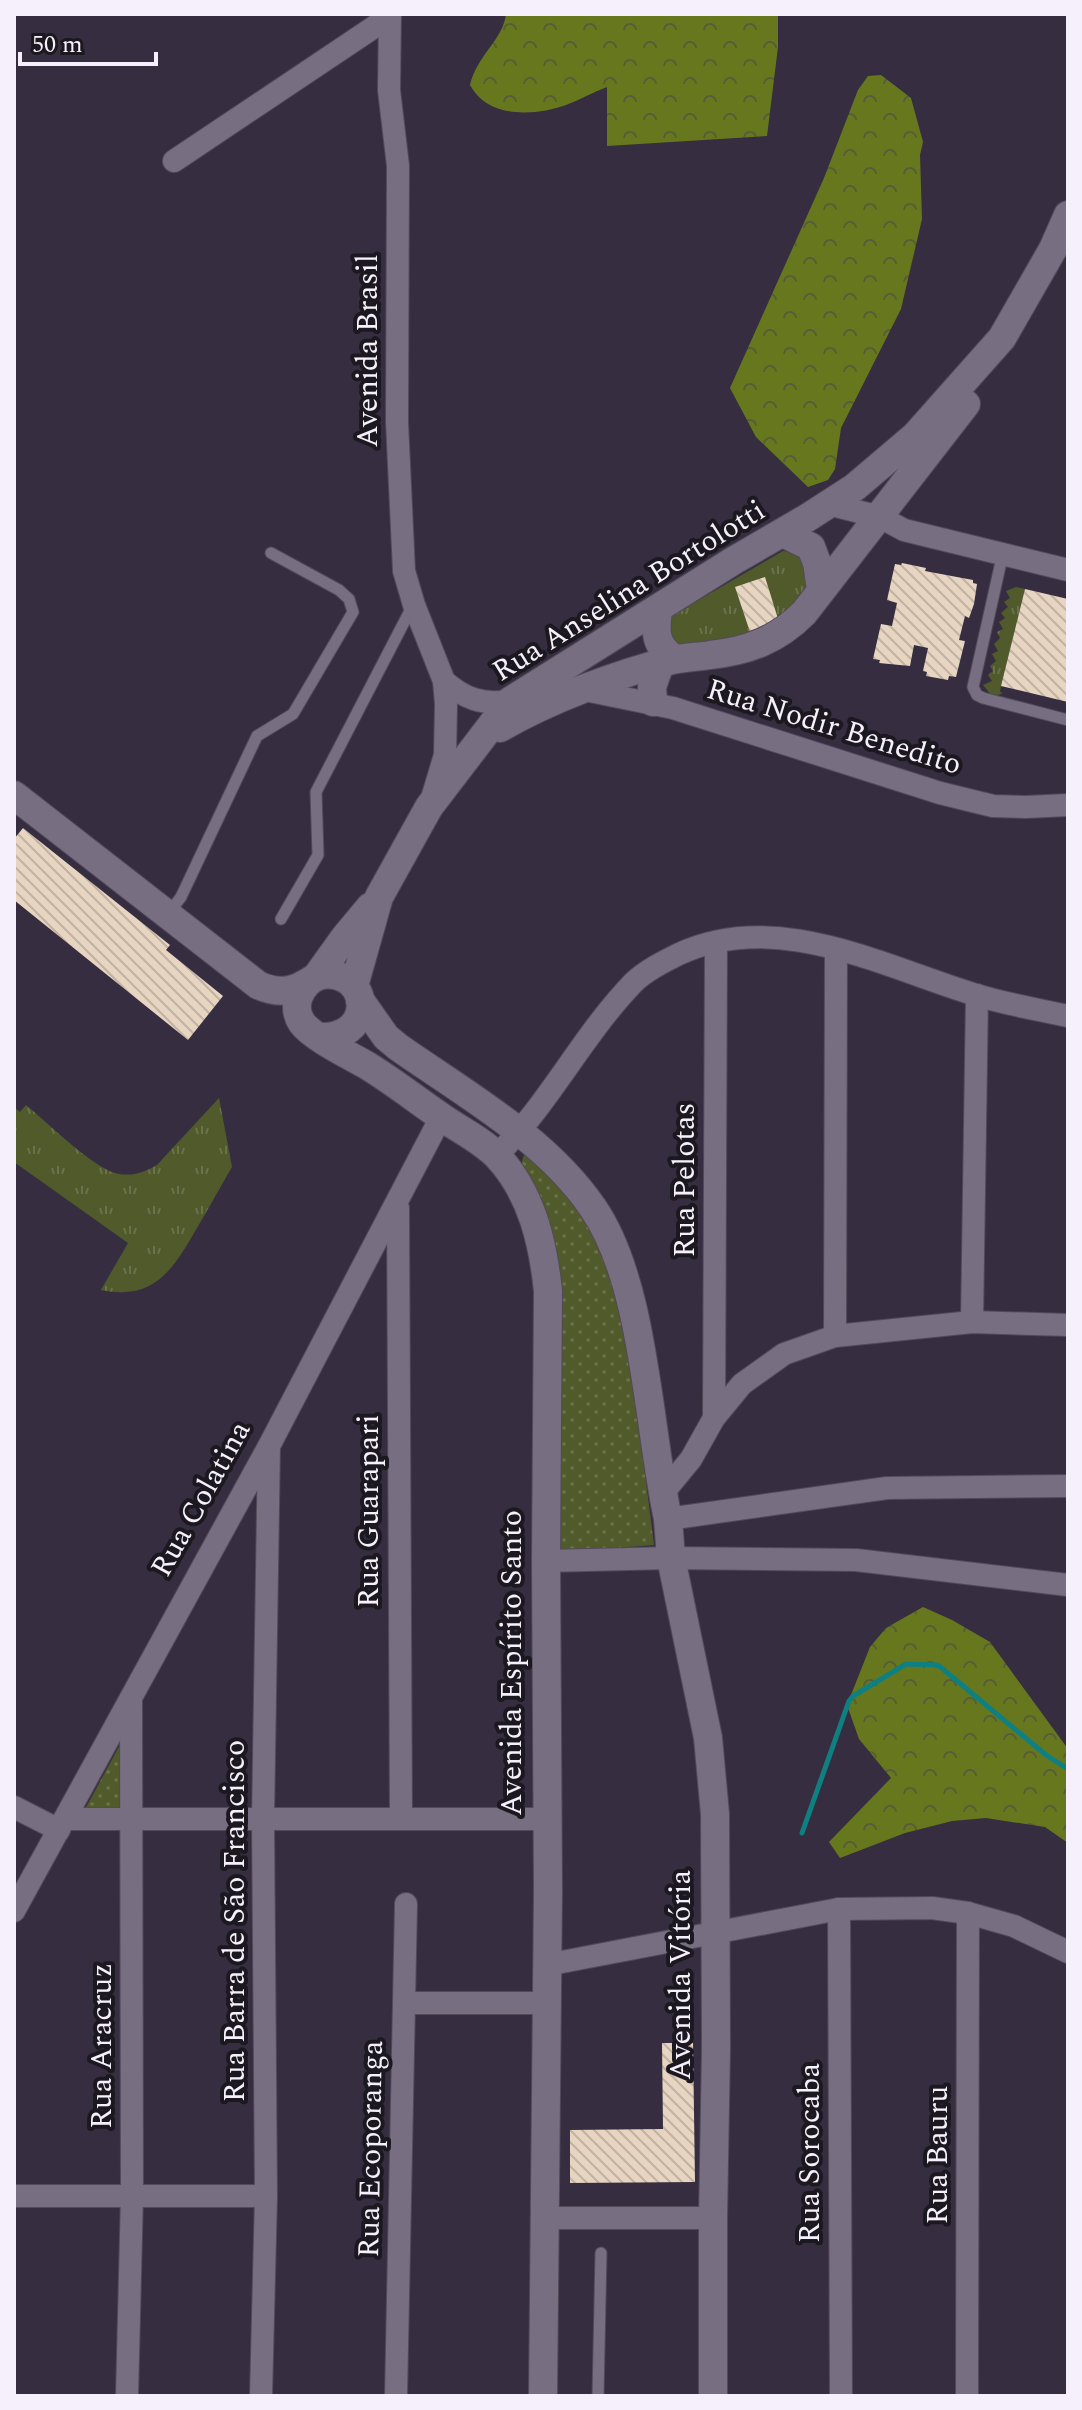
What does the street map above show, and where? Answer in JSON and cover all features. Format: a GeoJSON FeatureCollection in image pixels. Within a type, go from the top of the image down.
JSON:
{"type":"FeatureCollection","features":[{"type":"Feature","properties":{"kind":"street"},"geometry":{"type":"LineString","coordinates":[[174,161],[390,16]]}},
{"type":"Feature","properties":{"kind":"street","name":"Avenida Brasil"},"geometry":{"type":"LineString","coordinates":[[390,16],[389,90],[398,166],[397,422],[404,571],[444,681],[445,755],[429,807]]}},
{"type":"Feature","properties":{"kind":"street","name":"Rua Anselina Bortolotti"},"geometry":{"type":"LineString","coordinates":[[486,736],[524,714],[585,690],[667,662],[738,651],[770,640],[791,626],[962,412],[1053,249],[1068,215]]}},
{"type":"Feature","properties":{"kind":"street","name":"Rua Anselina Bortolotti"},"geometry":{"type":"LineString","coordinates":[[486,736],[510,701],[855,487],[915,436],[1002,338]]}},
{"type":"Feature","properties":{"kind":"street"},"geometry":{"type":"LineString","coordinates":[[828,504],[880,517],[904,530],[1068,570]]}},
{"type":"Feature","properties":{"kind":"street"},"geometry":{"type":"LineString","coordinates":[[783,533],[811,547],[821,590]]}},
{"type":"Feature","properties":{"kind":"street"},"geometry":{"type":"LineString","coordinates":[[653,702],[652,687],[667,662],[666,653],[658,642],[658,610]]}},
{"type":"Feature","properties":{"kind":"street"},"geometry":{"type":"LineString","coordinates":[[444,681],[458,693],[475,701],[510,701]]}},
{"type":"Feature","properties":{"kind":"street","name":"Rua Nodir Benedito"},"geometry":{"type":"LineString","coordinates":[[585,690],[653,702],[940,793],[993,806],[1068,805]]}},
{"type":"Feature","properties":{"kind":"street"},"geometry":{"type":"LineString","coordinates":[[379,897],[364,945],[357,993],[361,1011],[356,1024],[334,1038],[314,1033],[300,1021],[296,1008],[299,995],[379,897],[429,807],[486,736]]}},
{"type":"Feature","properties":{"kind":"street","name":"Avenida Espírito Santo"},"geometry":{"type":"LineString","coordinates":[[14,798],[258,985],[276,1008],[497,1155],[517,1184],[537,1223],[548,1291],[543,2396]]}},
{"type":"Feature","properties":{"kind":"street"},"geometry":{"type":"LineString","coordinates":[[497,1155],[525,1138],[613,1006],[635,981],[677,955],[716,942],[772,936],[803,940],[977,995],[1068,1016]]}},
{"type":"Feature","properties":{"kind":"street","name":"Rua Pelotas"},"geometry":{"type":"LineString","coordinates":[[714,1418],[716,942]]}},
{"type":"Feature","properties":{"kind":"street"},"geometry":{"type":"LineString","coordinates":[[835,1336],[836,949]]}},
{"type":"Feature","properties":{"kind":"street"},"geometry":{"type":"LineString","coordinates":[[258,985],[284,991],[331,974],[343,977],[357,993]]}},
{"type":"Feature","properties":{"kind":"street","name":"Avenida Vitória"},"geometry":{"type":"LineString","coordinates":[[357,993],[386,1037],[525,1138],[577,1188],[594,1209],[612,1243],[626,1284],[638,1338],[671,1558],[708,1738],[715,1814],[713,2396]]}},
{"type":"Feature","properties":{"kind":"street"},"geometry":{"type":"LineString","coordinates":[[972,1322],[977,995]]}},
{"type":"Feature","properties":{"kind":"street","name":"Rua Colatina"},"geometry":{"type":"LineString","coordinates":[[14,1911],[269,1446],[441,1117]]}},
{"type":"Feature","properties":{"kind":"street","name":"Rua Guarapari"},"geometry":{"type":"LineString","coordinates":[[398,1203],[401,1819]]}},
{"type":"Feature","properties":{"kind":"street"},"geometry":{"type":"LineString","coordinates":[[665,1506],[714,1418],[742,1384],[784,1354],[835,1336],[972,1322],[1068,1325]]}},
{"type":"Feature","properties":{"kind":"street","name":"Rua Barra de São Francisco"},"geometry":{"type":"LineString","coordinates":[[261,2396],[266,2196],[263,1819],[269,1446]]}},
{"type":"Feature","properties":{"kind":"street"},"geometry":{"type":"LineString","coordinates":[[665,1506],[887,1488],[1068,1486]]}},
{"type":"Feature","properties":{"kind":"street"},"geometry":{"type":"LineString","coordinates":[[546,1561],[671,1558],[856,1560],[1068,1585]]}},
{"type":"Feature","properties":{"kind":"street","name":"Rua Aracruz"},"geometry":{"type":"LineString","coordinates":[[127,2396],[132,2195],[131,1696]]}},
{"type":"Feature","properties":{"kind":"street"},"geometry":{"type":"LineString","coordinates":[[14,1807],[62,1825],[132,1819],[546,1819]]}},
{"type":"Feature","properties":{"kind":"street","name":"Rua Ecoporanga"},"geometry":{"type":"LineString","coordinates":[[396,2396],[406,1904]]}},
{"type":"Feature","properties":{"kind":"street"},"geometry":{"type":"LineString","coordinates":[[546,1965],[839,1909],[932,1908],[968,1913],[1014,1926],[1068,1952]]}},
{"type":"Feature","properties":{"kind":"street","name":"Rua Sorocaba"},"geometry":{"type":"LineString","coordinates":[[839,1909],[841,2396]]}},
{"type":"Feature","properties":{"kind":"street","name":"Rua Bauru"},"geometry":{"type":"LineString","coordinates":[[967,2396],[968,1913]]}},
{"type":"Feature","properties":{"kind":"street"},"geometry":{"type":"LineString","coordinates":[[404,2003],[545,2003]]}},
{"type":"Feature","properties":{"kind":"street"},"geometry":{"type":"LineString","coordinates":[[14,2196],[266,2196]]}},
{"type":"Feature","properties":{"kind":"street"},"geometry":{"type":"LineString","coordinates":[[544,2218],[713,2218]]}},
{"type":"Feature","properties":{"kind":"lane"},"geometry":{"type":"LineString","coordinates":[[168,914],[181,897],[257,736],[293,714],[353,612],[349,599],[339,590],[271,553]]}},
{"type":"Feature","properties":{"kind":"lane"},"geometry":{"type":"LineString","coordinates":[[1003,553],[973,687],[977,695],[983,698],[1068,720]]}},
{"type":"Feature","properties":{"kind":"lane"},"geometry":{"type":"LineString","coordinates":[[281,919],[318,855],[316,792],[414,605]]}},
{"type":"Feature","properties":{"kind":"lane"},"geometry":{"type":"LineString","coordinates":[[598,2396],[601,2253]]}},
{"type":"Feature","properties":{"kind":"green space"},"geometry":{"type":"Polygon","coordinates":[[[506,14],[778,14],[778,47],[767,136],[607,146],[607,87],[566,105],[540,111],[513,112],[488,104],[470,85],[478,65],[500,32],[506,14]]]}},
{"type":"Feature","properties":{"kind":"green space"},"geometry":{"type":"Polygon","coordinates":[[[881,75],[911,98],[923,142],[920,155],[922,219],[901,309],[841,428],[835,469],[828,480],[808,487],[756,437],[730,388],[824,178],[858,90],[868,76],[881,75]]]}},
{"type":"Feature","properties":{"kind":"green space"},"geometry":{"type":"Polygon","coordinates":[[[783,551],[799,553],[817,584],[767,632],[678,654],[663,621],[783,551]]]}},
{"type":"Feature","properties":{"kind":"green space"},"geometry":{"type":"Polygon","coordinates":[[[1016,587],[1025,589],[1001,686],[1000,692],[1003,693],[993,697],[983,685],[992,681],[988,675],[993,671],[990,666],[996,661],[992,654],[998,651],[994,644],[1000,638],[997,632],[1003,629],[999,622],[1005,618],[1001,613],[1008,607],[1004,602],[1010,598],[1006,591],[1016,587]]]}},
{"type":"Feature","properties":{"kind":"green space"},"geometry":{"type":"Polygon","coordinates":[[[219,1098],[232,1167],[188,1243],[170,1269],[149,1286],[135,1291],[101,1290],[128,1243],[14,1162],[14,1107],[20,1112],[26,1105],[105,1169],[131,1174],[157,1165],[219,1098]]]}},
{"type":"Feature","properties":{"kind":"green space"},"geometry":{"type":"Polygon","coordinates":[[[527,1145],[562,1180],[605,1248],[628,1339],[654,1545],[552,1553],[560,1313],[519,1171],[527,1145]]]}},
{"type":"Feature","properties":{"kind":"green space"},"geometry":{"type":"Polygon","coordinates":[[[923,1607],[990,1642],[1068,1749],[1068,1843],[1045,1827],[986,1818],[952,1821],[905,1833],[840,1858],[829,1842],[891,1778],[859,1739],[847,1705],[870,1647],[886,1628],[923,1607]]]}},
{"type":"Feature","properties":{"kind":"green space"},"geometry":{"type":"Polygon","coordinates":[[[122,1741],[124,1812],[83,1813],[122,1741]]]}},
{"type":"Feature","properties":{"kind":"building"},"geometry":{"type":"Polygon","coordinates":[[[895,564],[926,568],[925,571],[973,580],[977,584],[974,604],[969,618],[965,616],[959,640],[965,641],[956,677],[949,676],[948,680],[926,676],[927,672],[923,671],[928,648],[914,645],[910,666],[879,663],[880,660],[873,659],[881,624],[892,626],[897,603],[887,600],[895,564]]]}},
{"type":"Feature","properties":{"kind":"building"},"geometry":{"type":"Polygon","coordinates":[[[765,577],[779,622],[750,632],[735,587],[765,577]]]}},
{"type":"Feature","properties":{"kind":"building"},"geometry":{"type":"Polygon","coordinates":[[[1025,589],[1068,599],[1068,702],[1001,686],[1025,589]]]}},
{"type":"Feature","properties":{"kind":"building"},"geometry":{"type":"Polygon","coordinates":[[[23,828],[170,945],[166,950],[223,996],[188,1040],[14,900],[14,839],[23,828]]]}},
{"type":"Feature","properties":{"kind":"building"},"geometry":{"type":"Polygon","coordinates":[[[662,2043],[693,2043],[695,2182],[570,2183],[570,2130],[663,2129],[662,2043]]]}},
{"type":"Feature","properties":{"kind":"waterway"},"geometry":{"type":"LineString","coordinates":[[802,1833],[849,1701],[906,1664],[938,1665],[1046,1755],[1068,1769]]}}]}
